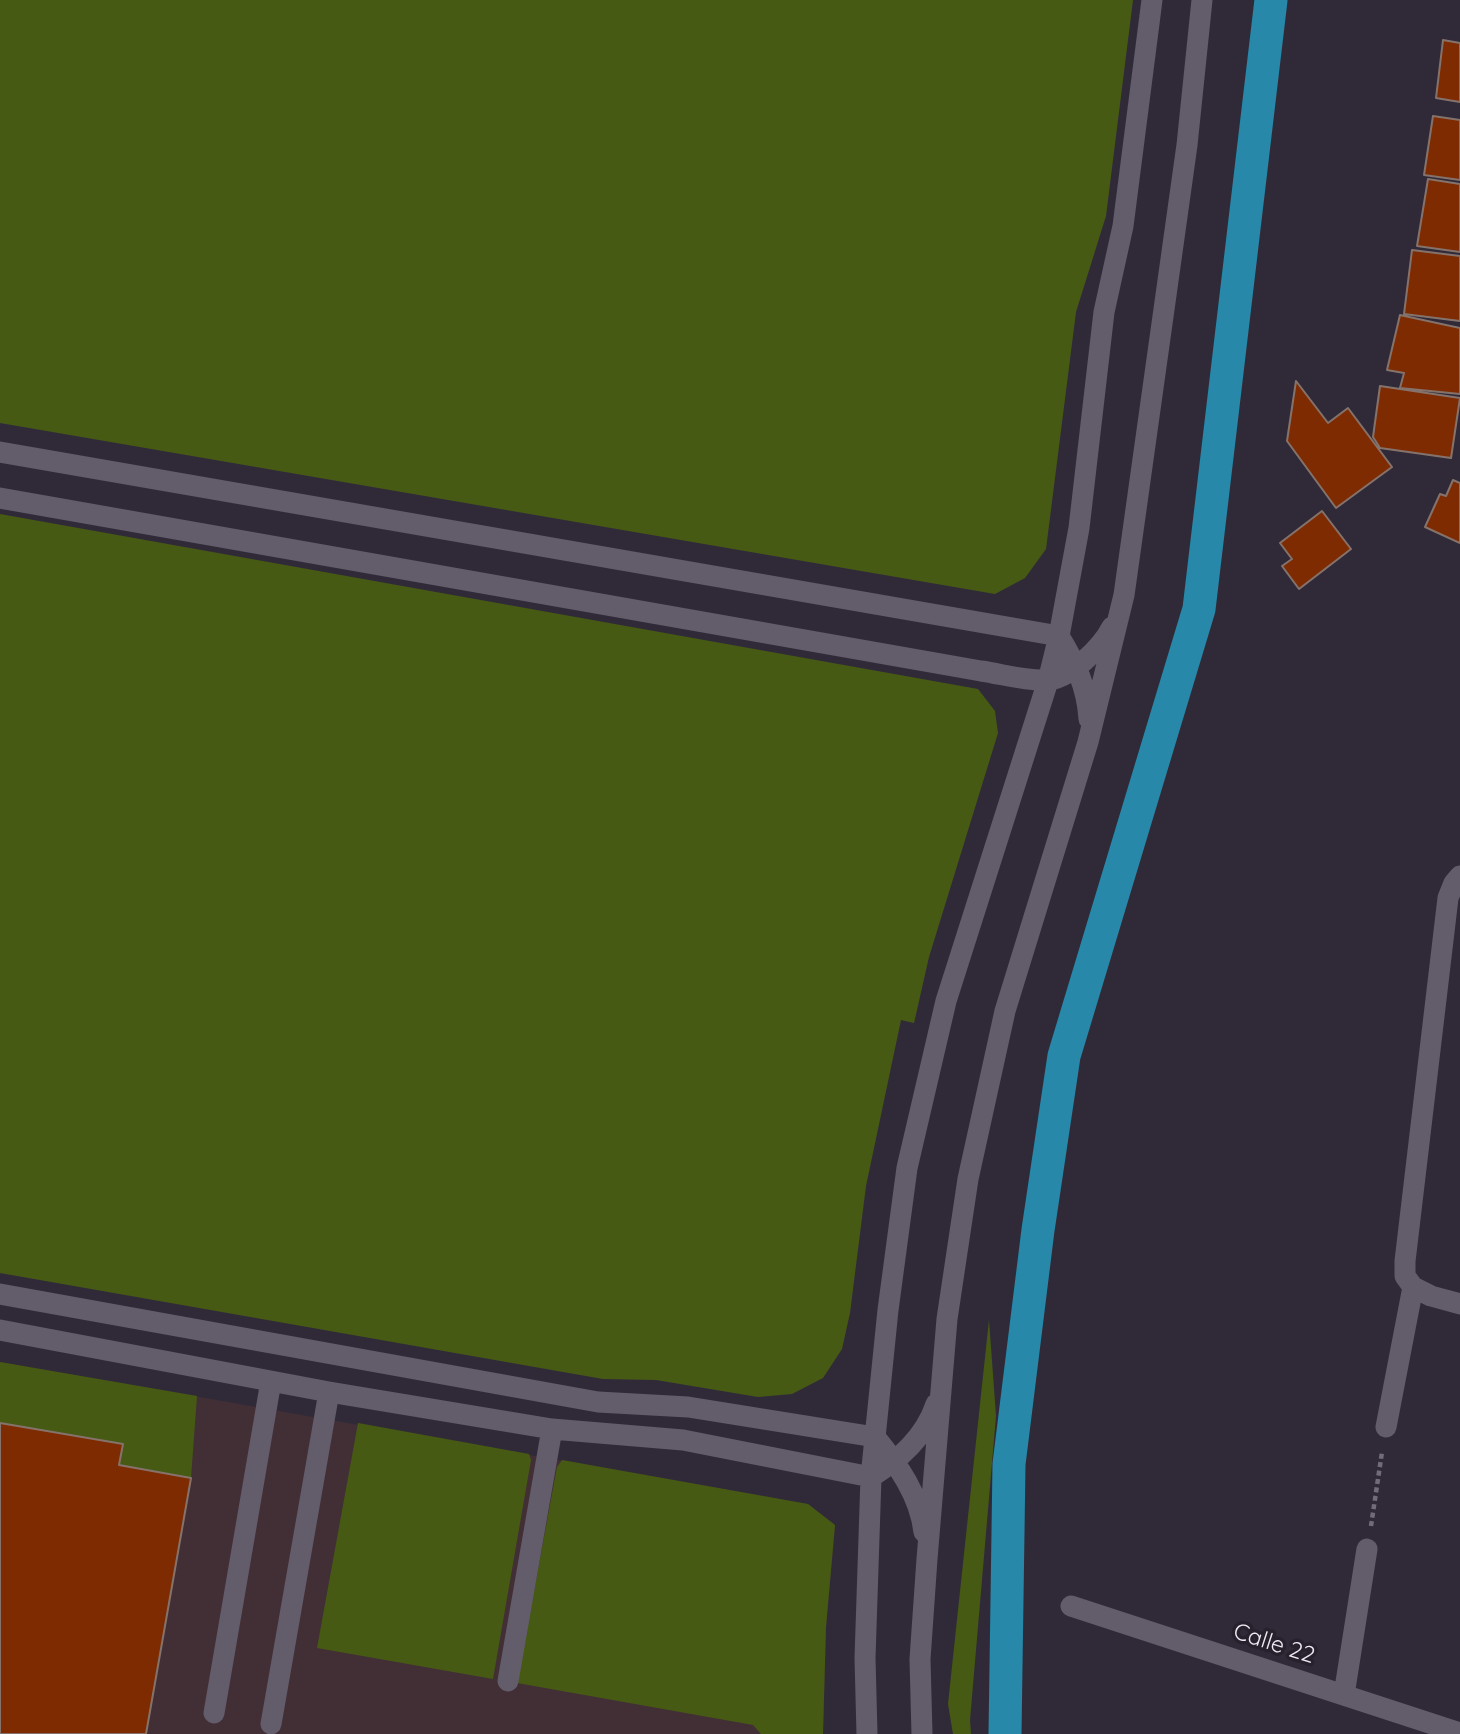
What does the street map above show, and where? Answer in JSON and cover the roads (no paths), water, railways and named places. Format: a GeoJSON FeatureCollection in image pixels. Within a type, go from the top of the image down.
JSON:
{"type":"FeatureCollection","features":[{"type":"Feature","properties":{"kind":"street"},"geometry":{"type":"LineString","coordinates":[[867,1734],[865,1658],[872,1478],[888,1310],[907,1168],[946,1001],[1048,681],[1059,636],[1079,528],[1104,312],[1124,226],[1152,0]]}},
{"type":"Feature","properties":{"kind":"street"},"geometry":{"type":"LineString","coordinates":[[922,1734],[920,1658],[926,1559],[947,1319],[968,1179],[1005,1011],[1088,743],[1124,595],[1187,145],[1202,0]]}},
{"type":"Feature","properties":{"kind":"street"},"geometry":{"type":"LineString","coordinates":[[0,452],[1059,636],[1078,667],[1085,685],[1088,743]]}},
{"type":"Feature","properties":{"kind":"street"},"geometry":{"type":"LineString","coordinates":[[0,498],[1048,681],[1078,667],[1094,652],[1108,635],[1118,616],[1124,595]]}},
{"type":"Feature","properties":{"kind":"street"},"geometry":{"type":"LineString","coordinates":[[1460,876],[1448,898],[1405,1261],[1405,1276],[1413,1287],[1431,1296],[1460,1304]]}},
{"type":"Feature","properties":{"kind":"street"},"geometry":{"type":"LineString","coordinates":[[1386,1427],[1413,1287]]}},
{"type":"Feature","properties":{"kind":"street"},"geometry":{"type":"LineString","coordinates":[[0,1294],[598,1402],[688,1407],[875,1437],[896,1462],[912,1493],[923,1525],[926,1559]]}},
{"type":"Feature","properties":{"kind":"street"},"geometry":{"type":"LineString","coordinates":[[0,1330],[329,1392],[552,1429],[683,1440],[872,1478],[896,1462],[917,1440],[933,1413],[942,1382]]}},
{"type":"Feature","properties":{"kind":"street"},"geometry":{"type":"LineString","coordinates":[[215,1713],[271,1381]]}},
{"type":"Feature","properties":{"kind":"street"},"geometry":{"type":"LineString","coordinates":[[271,1724],[329,1392]]}},
{"type":"Feature","properties":{"kind":"street"},"geometry":{"type":"LineString","coordinates":[[508,1681],[552,1429]]}},
{"type":"Feature","properties":{"kind":"street"},"geometry":{"type":"LineString","coordinates":[[1343,1695],[1367,1549]]}},
{"type":"Feature","properties":{"kind":"street","name":"Calle 22"},"geometry":{"type":"LineString","coordinates":[[1071,1606],[1460,1733]]}},
{"type":"Feature","properties":{"kind":"waterway"},"geometry":{"type":"LineString","coordinates":[[1005,1734],[1009,1464],[1038,1230],[1064,1056],[1199,609],[1271,0]]}}]}
